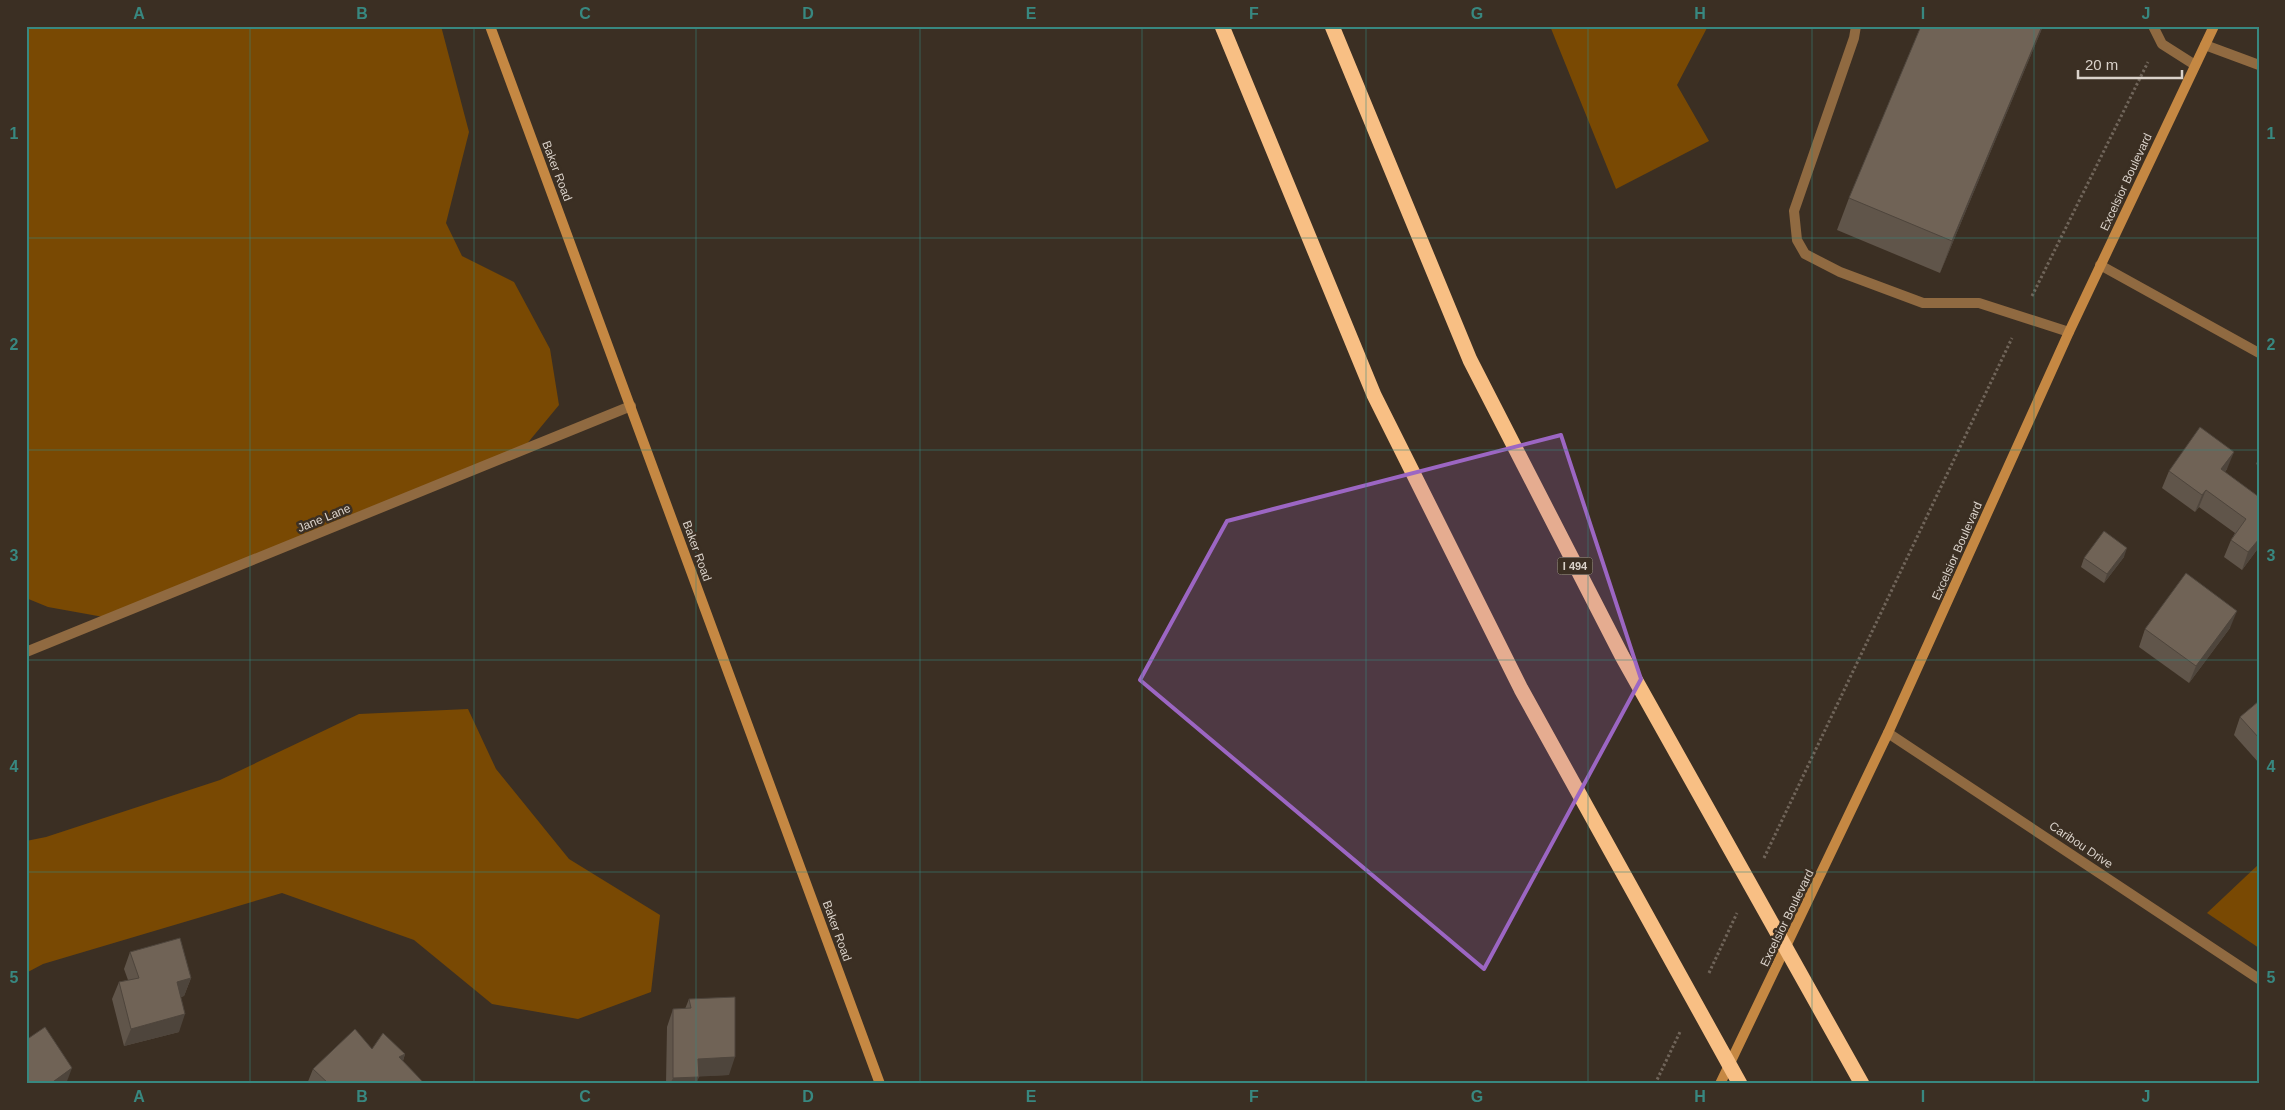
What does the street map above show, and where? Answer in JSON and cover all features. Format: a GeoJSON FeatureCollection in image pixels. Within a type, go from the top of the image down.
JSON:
{"type":"FeatureCollection","features":[{"type":"Feature","properties":{"kind":"highway"},"geometry":{"type":"LineString","coordinates":[[1222,26],[1374,395],[1522,689],[1740,1084]]}},
{"type":"Feature","properties":{"kind":"highway","name":"I 494"},"geometry":{"type":"LineString","coordinates":[[1332,26],[1470,360],[1622,656],[1862,1084]]}},
{"type":"Feature","properties":{"kind":"main road","name":"Baker Road"},"geometry":{"type":"LineString","coordinates":[[490,26],[880,1084]]}},
{"type":"Feature","properties":{"kind":"main road","name":"Excelsior Boulevard"},"geometry":{"type":"LineString","coordinates":[[1720,1084],[1851,813],[2069,332],[2214,26]]}},
{"type":"Feature","properties":{"kind":"street"},"geometry":{"type":"LineString","coordinates":[[1856,26],[1854,38],[1794,210],[1797,240],[1805,254],[1840,272],[1923,303],[1979,303],[2069,332]]}},
{"type":"Feature","properties":{"kind":"street"},"geometry":{"type":"LineString","coordinates":[[2153,26],[2162,44],[2195,65]]}},
{"type":"Feature","properties":{"kind":"street"},"geometry":{"type":"LineString","coordinates":[[2205,44],[2259,65]]}},
{"type":"Feature","properties":{"kind":"street"},"geometry":{"type":"LineString","coordinates":[[2100,265],[2259,353]]}},
{"type":"Feature","properties":{"kind":"street","name":"Jane Lane"},"geometry":{"type":"LineString","coordinates":[[26,652],[631,406]]}},
{"type":"Feature","properties":{"kind":"street","name":"Caribou Drive"},"geometry":{"type":"LineString","coordinates":[[1888,733],[2259,979]]}},
{"type":"Feature","properties":{"kind":"path"},"geometry":{"type":"LineString","coordinates":[[1763,860],[2022,316],[2159,38]]}},
{"type":"Feature","properties":{"kind":"path"},"geometry":{"type":"LineString","coordinates":[[1707,976],[1741,905]]}},
{"type":"Feature","properties":{"kind":"path"},"geometry":{"type":"LineString","coordinates":[[1655,1084],[1685,1021]]}},
{"type":"Feature","properties":{"kind":"highlighted area"},"geometry":{"type":"Polygon","coordinates":[[[1561,435],[1641,679],[1484,969],[1140,680],[1227,521],[1561,435]]]}},
{"type":"Feature","properties":{"kind":"shaded area"},"geometry":{"type":"Polygon","coordinates":[[[26,26],[441,26],[469,132],[446,223],[462,256],[514,282],[550,349],[559,405],[521,451],[109,618],[48,607],[26,598],[26,26]]]}},
{"type":"Feature","properties":{"kind":"shaded area"},"geometry":{"type":"Polygon","coordinates":[[[1550,26],[1708,26],[1677,85],[1709,141],[1616,189],[1550,26]]]}},
{"type":"Feature","properties":{"kind":"shaded area"},"geometry":{"type":"Polygon","coordinates":[[[468,709],[496,769],[569,859],[660,915],[651,992],[578,1019],[492,1004],[414,940],[282,893],[43,964],[26,973],[26,841],[46,837],[220,780],[359,714],[468,709]]]}},
{"type":"Feature","properties":{"kind":"shaded area"},"geometry":{"type":"Polygon","coordinates":[[[2259,864],[2259,948],[2207,913],[2259,864]]]}},
{"type":"Feature","properties":{"kind":"building"},"geometry":{"type":"Polygon","coordinates":[[[1921,26],[2042,26],[1952,241],[1849,198],[1921,26]]]}},
{"type":"Feature","properties":{"kind":"building"},"geometry":{"type":"Polygon","coordinates":[[[2200,427],[2234,452],[2221,469],[2259,497],[2259,539],[2248,552],[2231,540],[2246,519],[2206,490],[2202,495],[2169,471],[2200,427]]]}},
{"type":"Feature","properties":{"kind":"building"},"geometry":{"type":"Polygon","coordinates":[[[2104,531],[2127,548],[2107,574],[2084,558],[2104,531]]]}},
{"type":"Feature","properties":{"kind":"building"},"geometry":{"type":"Polygon","coordinates":[[[2186,573],[2237,611],[2196,666],[2145,629],[2186,573]]]}},
{"type":"Feature","properties":{"kind":"building"},"geometry":{"type":"Polygon","coordinates":[[[2259,701],[2259,738],[2240,717],[2259,701]]]}},
{"type":"Feature","properties":{"kind":"building"},"geometry":{"type":"Polygon","coordinates":[[[180,938],[191,978],[177,982],[185,1014],[131,1029],[119,982],[139,978],[130,952],[180,938]]]}},
{"type":"Feature","properties":{"kind":"building"},"geometry":{"type":"Polygon","coordinates":[[[735,997],[735,1057],[698,1059],[699,1077],[673,1078],[673,1009],[691,1008],[689,999],[735,997]]]}},
{"type":"Feature","properties":{"kind":"building"},"geometry":{"type":"Polygon","coordinates":[[[45,1027],[72,1068],[50,1084],[26,1084],[26,1040],[45,1027]]]}},
{"type":"Feature","properties":{"kind":"building"},"geometry":{"type":"Polygon","coordinates":[[[355,1029],[372,1049],[383,1033],[405,1054],[399,1057],[423,1082],[422,1084],[329,1084],[313,1069],[355,1029]]]}}]}
